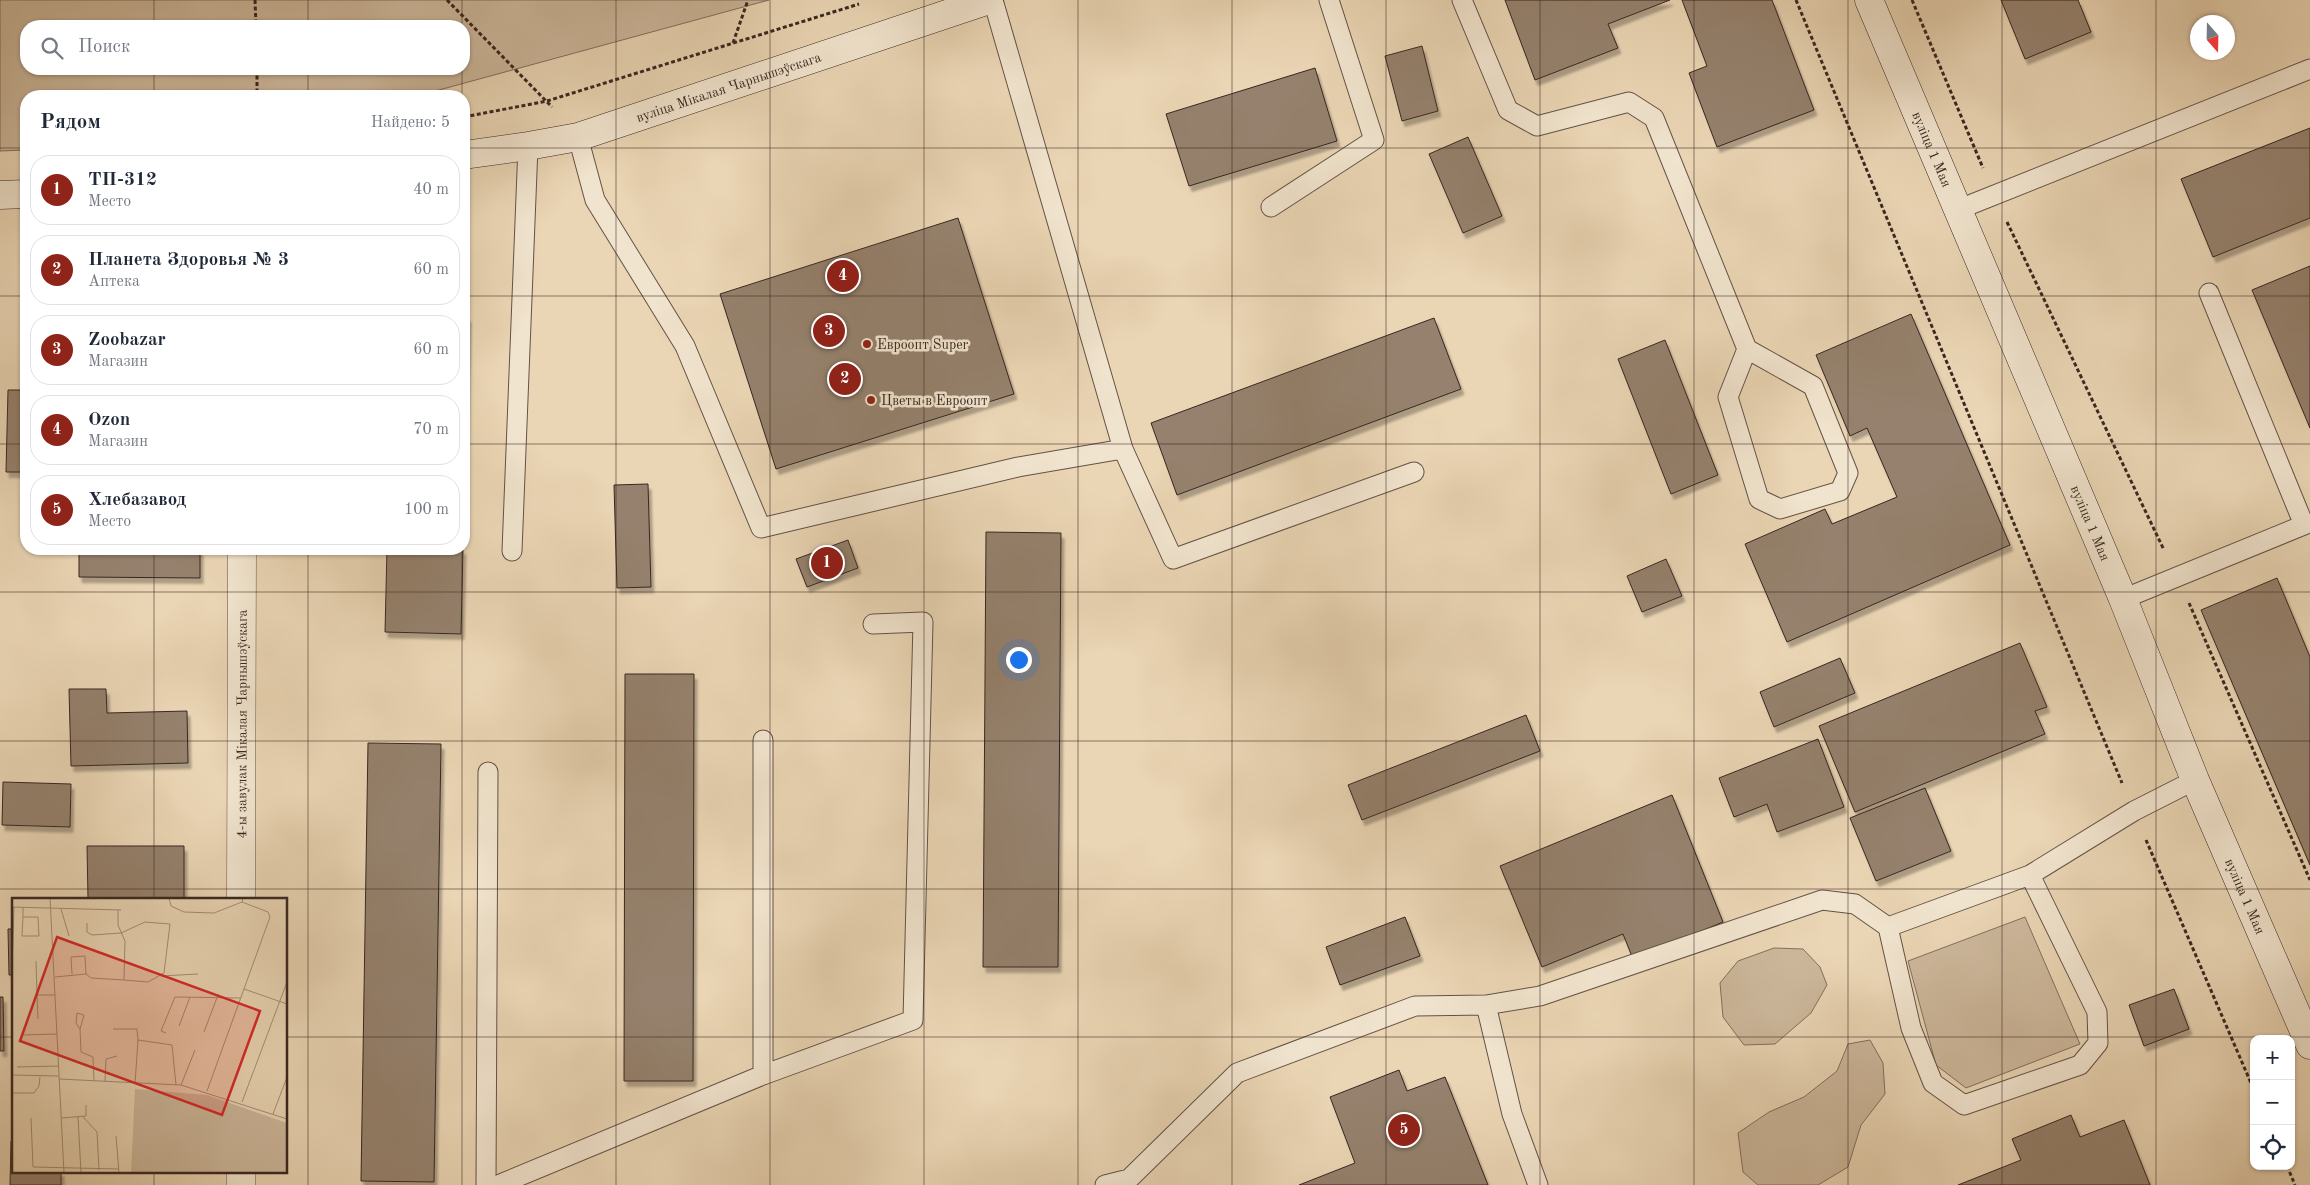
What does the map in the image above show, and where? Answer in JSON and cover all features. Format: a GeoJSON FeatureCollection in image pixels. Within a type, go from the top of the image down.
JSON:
{"type":"FeatureCollection","features":[{"type":"Feature","properties":{"kind":"street","name":"вуліца Мікалая Чарнышэўскага"},"geometry":{"type":"LineString","coordinates":[[470,154],[528,146],[578,136],[989,0]]}},
{"type":"Feature","properties":{"kind":"street","name":"вуліца 1 Мая"},"geometry":{"type":"LineString","coordinates":[[1869,0],[2124,599],[2195,780],[2310,1045]]}},
{"type":"Feature","properties":{"kind":"street"},"geometry":{"type":"LineString","coordinates":[[0,195],[20,194]]}},
{"type":"Feature","properties":{"kind":"street","name":"4-ы завулак Мікалая Чарнышэўскага"},"geometry":{"type":"LineString","coordinates":[[241,898],[242,555]]}},
{"type":"Feature","properties":{"kind":"street"},"geometry":{"type":"LineString","coordinates":[[241,1172],[241,1185]]}},
{"type":"Feature","properties":{"kind":"lane"},"geometry":{"type":"LineString","coordinates":[[993,0],[1124,449],[1174,559],[1414,472]]}},
{"type":"Feature","properties":{"kind":"lane"},"geometry":{"type":"LineString","coordinates":[[1271,207],[1374,140],[1329,0]]}},
{"type":"Feature","properties":{"kind":"lane"},"geometry":{"type":"LineString","coordinates":[[1462,0],[1508,110],[1537,126],[1629,102],[1654,118],[1748,348],[1813,386],[1848,473],[1840,492],[1780,509],[1759,499],[1728,397],[1748,348]]}},
{"type":"Feature","properties":{"kind":"lane"},"geometry":{"type":"LineString","coordinates":[[1957,210],[2310,68]]}},
{"type":"Feature","properties":{"kind":"lane"},"geometry":{"type":"LineString","coordinates":[[578,136],[595,200],[685,346],[761,528],[1018,467],[1124,449]]}},
{"type":"Feature","properties":{"kind":"lane"},"geometry":{"type":"LineString","coordinates":[[512,551],[528,146]]}},
{"type":"Feature","properties":{"kind":"lane"},"geometry":{"type":"LineString","coordinates":[[2124,599],[2177,577],[2307,533],[2208,293]]}},
{"type":"Feature","properties":{"kind":"lane"},"geometry":{"type":"LineString","coordinates":[[498,1185],[763,1074],[913,1020],[923,622],[873,624]]}},
{"type":"Feature","properties":{"kind":"lane"},"geometry":{"type":"LineString","coordinates":[[763,1074],[764,740]]}},
{"type":"Feature","properties":{"kind":"lane"},"geometry":{"type":"LineString","coordinates":[[486,1185],[488,772]]}},
{"type":"Feature","properties":{"kind":"lane"},"geometry":{"type":"LineString","coordinates":[[1888,927],[2030,875],[2134,811],[2195,780]]}},
{"type":"Feature","properties":{"kind":"lane"},"geometry":{"type":"LineString","coordinates":[[1105,1185],[1127,1182],[1237,1073],[1415,1006],[1486,1005],[1540,996],[1822,900],[1855,904],[1888,927],[1911,1028],[1932,1084],[1964,1105],[2080,1065],[2098,1043],[2097,1012],[2030,875]]}},
{"type":"Feature","properties":{"kind":"lane"},"geometry":{"type":"LineString","coordinates":[[1486,1005],[1512,1114],[1538,1185]]}},
{"type":"Feature","properties":{"kind":"path"},"geometry":{"type":"LineString","coordinates":[[255,0],[256,20]]}},
{"type":"Feature","properties":{"kind":"path"},"geometry":{"type":"LineString","coordinates":[[447,0],[467,20]]}},
{"type":"Feature","properties":{"kind":"path"},"geometry":{"type":"LineString","coordinates":[[733,43],[748,0]]}},
{"type":"Feature","properties":{"kind":"path"},"geometry":{"type":"LineString","coordinates":[[1796,0],[2134,811],[2250,1081]]}},
{"type":"Feature","properties":{"kind":"path"},"geometry":{"type":"LineString","coordinates":[[1912,0],[1995,196],[2207,640],[2310,880]]}},
{"type":"Feature","properties":{"kind":"path"},"geometry":{"type":"LineString","coordinates":[[470,115],[547,101],[863,3]]}},
{"type":"Feature","properties":{"kind":"path"},"geometry":{"type":"LineString","coordinates":[[470,23],[547,101],[578,136]]}},
{"type":"Feature","properties":{"kind":"path"},"geometry":{"type":"LineString","coordinates":[[257,75],[257,90]]}},
{"type":"Feature","properties":{"kind":"path"},"geometry":{"type":"LineString","coordinates":[[2289,1170],[2295,1185]]}},
{"type":"Feature","properties":{"kind":"shaded area"},"geometry":{"type":"Polygon","coordinates":[[[0,0],[769,0],[439,90],[20,90],[20,150],[0,151],[0,0]]]}},
{"type":"Feature","properties":{"kind":"shaded area"},"geometry":{"type":"Polygon","coordinates":[[[2025,917],[2080,1044],[1966,1088],[1936,1065],[1908,961],[2025,917]]]}},
{"type":"Feature","properties":{"kind":"shaded area"},"geometry":{"type":"Polygon","coordinates":[[[1774,948],[1803,949],[1820,967],[1827,985],[1811,1013],[1775,1044],[1744,1045],[1723,1017],[1720,983],[1738,961],[1774,948]]]}},
{"type":"Feature","properties":{"kind":"shaded area"},"geometry":{"type":"Polygon","coordinates":[[[1870,1040],[1883,1063],[1885,1094],[1861,1125],[1848,1167],[1818,1185],[1758,1185],[1743,1172],[1738,1133],[1769,1112],[1804,1097],[1837,1071],[1848,1044],[1870,1040]]]}},
{"type":"Feature","properties":{"kind":"building"},"geometry":{"type":"Polygon","coordinates":[[[1505,0],[1670,0],[1608,24],[1618,48],[1535,80],[1505,0]]]}},
{"type":"Feature","properties":{"kind":"building"},"geometry":{"type":"Polygon","coordinates":[[[1682,0],[1772,0],[1814,110],[1717,147],[1689,73],[1707,66],[1682,0]]]}},
{"type":"Feature","properties":{"kind":"building"},"geometry":{"type":"Polygon","coordinates":[[[2001,0],[2078,0],[2091,32],[2025,59],[2001,0]]]}},
{"type":"Feature","properties":{"kind":"building"},"geometry":{"type":"Polygon","coordinates":[[[1422,46],[1438,111],[1402,121],[1385,56],[1422,46]]]}},
{"type":"Feature","properties":{"kind":"building"},"geometry":{"type":"Polygon","coordinates":[[[1315,68],[1337,141],[1189,186],[1166,114],[1315,68]]]}},
{"type":"Feature","properties":{"kind":"building"},"geometry":{"type":"Polygon","coordinates":[[[2310,128],[2310,218],[2213,257],[2181,179],[2310,128]]]}},
{"type":"Feature","properties":{"kind":"building"},"geometry":{"type":"Polygon","coordinates":[[[1468,137],[1502,216],[1463,233],[1429,154],[1468,137]]]}},
{"type":"Feature","properties":{"kind":"building","name":"Евроопт Super"},"geometry":{"type":"Polygon","coordinates":[[[958,218],[1014,394],[776,469],[720,294],[958,218]]]}},
{"type":"Feature","properties":{"kind":"building"},"geometry":{"type":"Polygon","coordinates":[[[2310,266],[2310,428],[2252,290],[2310,266]]]}},
{"type":"Feature","properties":{"kind":"building"},"geometry":{"type":"Polygon","coordinates":[[[1911,314],[2010,545],[1787,642],[1745,544],[1825,509],[1832,524],[1897,497],[1867,428],[1850,436],[1816,355],[1911,314]]]}},
{"type":"Feature","properties":{"kind":"building"},"geometry":{"type":"Polygon","coordinates":[[[1434,318],[1461,389],[1177,495],[1151,423],[1434,318]]]}},
{"type":"Feature","properties":{"kind":"building"},"geometry":{"type":"Polygon","coordinates":[[[1665,340],[1718,475],[1671,494],[1618,359],[1665,340]]]}},
{"type":"Feature","properties":{"kind":"building"},"geometry":{"type":"Polygon","coordinates":[[[8,390],[20,390],[20,472],[6,472],[8,390]]]}},
{"type":"Feature","properties":{"kind":"building"},"geometry":{"type":"Polygon","coordinates":[[[648,484],[651,587],[617,588],[614,485],[648,484]]]}},
{"type":"Feature","properties":{"kind":"building"},"geometry":{"type":"Polygon","coordinates":[[[986,532],[1061,533],[1058,967],[983,967],[986,532]]]}},
{"type":"Feature","properties":{"kind":"building"},"geometry":{"type":"Polygon","coordinates":[[[848,540],[858,568],[807,587],[796,559],[848,540]]]}},
{"type":"Feature","properties":{"kind":"building"},"geometry":{"type":"Polygon","coordinates":[[[79,555],[200,555],[200,578],[79,577],[79,555]]]}},
{"type":"Feature","properties":{"kind":"building"},"geometry":{"type":"Polygon","coordinates":[[[387,555],[463,555],[461,634],[385,632],[387,555]]]}},
{"type":"Feature","properties":{"kind":"building"},"geometry":{"type":"Polygon","coordinates":[[[1666,559],[1682,596],[1642,612],[1627,576],[1666,559]]]}},
{"type":"Feature","properties":{"kind":"building"},"geometry":{"type":"Polygon","coordinates":[[[2277,578],[2310,657],[2310,865],[2201,610],[2277,578]]]}},
{"type":"Feature","properties":{"kind":"building"},"geometry":{"type":"Polygon","coordinates":[[[2020,643],[2047,707],[2035,711],[2045,734],[1855,812],[1819,726],[2020,643]]]}},
{"type":"Feature","properties":{"kind":"building"},"geometry":{"type":"Polygon","coordinates":[[[1840,658],[1855,693],[1774,727],[1760,692],[1840,658]]]}},
{"type":"Feature","properties":{"kind":"building"},"geometry":{"type":"Polygon","coordinates":[[[625,674],[694,674],[693,1081],[624,1081],[625,674]]]}},
{"type":"Feature","properties":{"kind":"building"},"geometry":{"type":"Polygon","coordinates":[[[69,689],[106,689],[107,713],[187,711],[188,763],[71,766],[69,689]]]}},
{"type":"Feature","properties":{"kind":"building"},"geometry":{"type":"Polygon","coordinates":[[[1526,715],[1540,751],[1362,820],[1348,785],[1526,715]]]}},
{"type":"Feature","properties":{"kind":"building"},"geometry":{"type":"Polygon","coordinates":[[[1818,739],[1844,807],[1777,832],[1767,804],[1734,817],[1719,778],[1818,739]]]}},
{"type":"Feature","properties":{"kind":"building"},"geometry":{"type":"Polygon","coordinates":[[[368,743],[441,744],[434,1182],[361,1181],[368,743]]]}},
{"type":"Feature","properties":{"kind":"building"},"geometry":{"type":"Polygon","coordinates":[[[3,782],[71,784],[70,827],[2,825],[3,782]]]}},
{"type":"Feature","properties":{"kind":"building"},"geometry":{"type":"Polygon","coordinates":[[[1925,788],[1951,851],[1876,881],[1850,818],[1925,788]]]}},
{"type":"Feature","properties":{"kind":"building"},"geometry":{"type":"Polygon","coordinates":[[[1672,795],[1723,922],[1633,959],[1623,934],[1542,967],[1500,866],[1672,795]]]}},
{"type":"Feature","properties":{"kind":"building"},"geometry":{"type":"Polygon","coordinates":[[[87,846],[184,846],[184,898],[88,898],[87,846]]]}},
{"type":"Feature","properties":{"kind":"building"},"geometry":{"type":"Polygon","coordinates":[[[1405,917],[1420,956],[1340,985],[1326,947],[1405,917]]]}},
{"type":"Feature","properties":{"kind":"building"},"geometry":{"type":"Polygon","coordinates":[[[8,929],[12,929],[12,975],[9,975],[8,929]]]}},
{"type":"Feature","properties":{"kind":"building"},"geometry":{"type":"Polygon","coordinates":[[[2174,989],[2189,1029],[2144,1046],[2129,1005],[2174,989]]]}},
{"type":"Feature","properties":{"kind":"building"},"geometry":{"type":"Polygon","coordinates":[[[0,997],[3,997],[4,1051],[0,1051],[0,997]]]}},
{"type":"Feature","properties":{"kind":"building"},"geometry":{"type":"Polygon","coordinates":[[[1399,1070],[1407,1091],[1445,1077],[1488,1185],[1299,1185],[1355,1163],[1330,1097],[1399,1070]]]}},
{"type":"Feature","properties":{"kind":"building"},"geometry":{"type":"Polygon","coordinates":[[[2071,1115],[2080,1137],[2124,1120],[2150,1185],[1958,1185],[2021,1160],[2012,1139],[2071,1115]]]}},
{"type":"Feature","properties":{"kind":"building"},"geometry":{"type":"Polygon","coordinates":[[[11,1141],[12,1172],[61,1172],[61,1185],[10,1185],[11,1141]]]}},
{"type":"Feature","properties":{"kind":"place","name":"Ozon"},"geometry":{"type":"Point","coordinates":[843,276]}},
{"type":"Feature","properties":{"kind":"place","name":"Zoobazar"},"geometry":{"type":"Point","coordinates":[829,331]}},
{"type":"Feature","properties":{"kind":"place","name":"Евроопт Super"},"geometry":{"type":"Point","coordinates":[867,344]}},
{"type":"Feature","properties":{"kind":"place","name":"Планета Здоровья № 3"},"geometry":{"type":"Point","coordinates":[845,379]}},
{"type":"Feature","properties":{"kind":"place","name":"Цветы в Евроопт"},"geometry":{"type":"Point","coordinates":[871,400]}},
{"type":"Feature","properties":{"kind":"place","name":"ТП-312"},"geometry":{"type":"Point","coordinates":[827,563]}},
{"type":"Feature","properties":{"kind":"place","name":"Хлебазавод"},"geometry":{"type":"Point","coordinates":[1404,1130]}}]}
